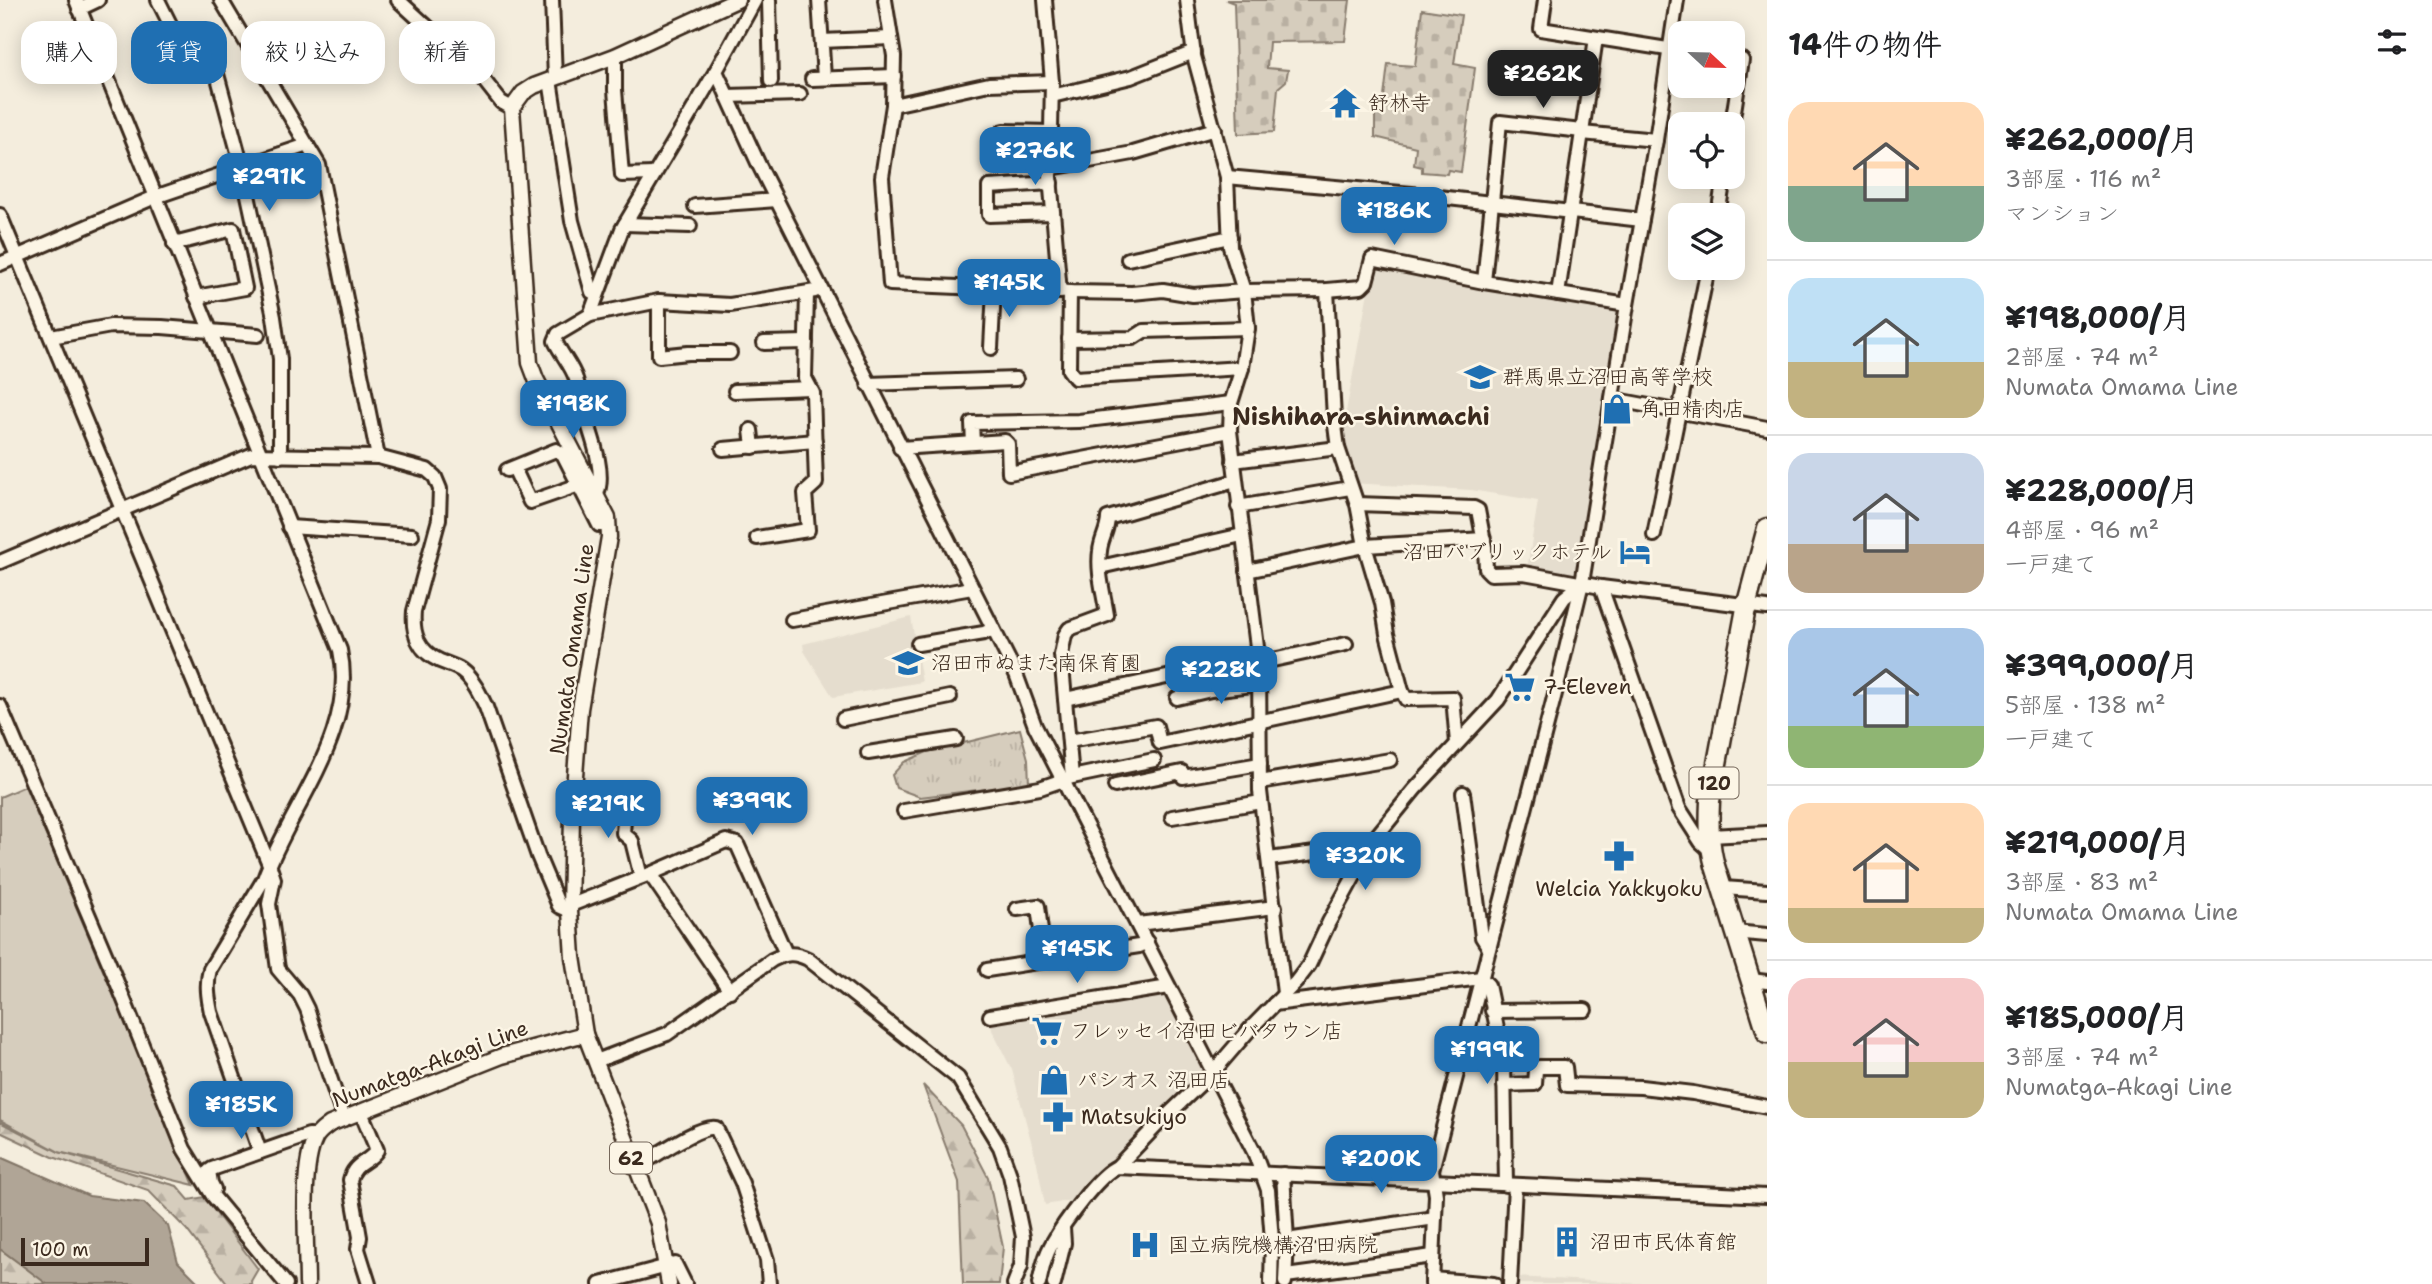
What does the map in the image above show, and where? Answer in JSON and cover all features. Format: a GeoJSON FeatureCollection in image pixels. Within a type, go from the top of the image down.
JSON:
{"type":"FeatureCollection","features":[{"type":"Feature","properties":{"kind":"highway","name":"120"},"geometry":{"type":"LineString","coordinates":[[1767,528],[1747,603],[1710,801],[1710,843],[1734,932],[1759,981],[1767,1033]]}},
{"type":"Feature","properties":{"kind":"main road"},"geometry":{"type":"LineString","coordinates":[[512,108],[523,93],[615,56],[737,0]]}},
{"type":"Feature","properties":{"kind":"main road","name":"Numata Omama Line"},"geometry":{"type":"LineString","coordinates":[[512,108],[530,363],[608,518],[609,537],[603,584],[580,709],[572,816],[570,908],[573,957],[585,1034],[658,1223],[669,1284]]}},
{"type":"Feature","properties":{"kind":"main road","name":"Numatga-Akagi Line"},"geometry":{"type":"LineString","coordinates":[[316,1136],[330,1124],[502,1056],[585,1034]]}},
{"type":"Feature","properties":{"kind":"main road"},"geometry":{"type":"LineString","coordinates":[[307,1284],[307,1180],[316,1136]]}},
{"type":"Feature","properties":{"kind":"street"},"geometry":{"type":"LineString","coordinates":[[98,0],[78,4],[340,650],[344,667],[341,709],[310,787],[269,864],[264,879],[210,969],[207,996],[260,1152]]}},
{"type":"Feature","properties":{"kind":"street"},"geometry":{"type":"LineString","coordinates":[[158,0],[173,30],[190,41],[217,74],[242,167],[274,317],[280,359],[279,456]]}},
{"type":"Feature","properties":{"kind":"street"},"geometry":{"type":"LineString","coordinates":[[220,0],[318,165],[377,457]]}},
{"type":"Feature","properties":{"kind":"street"},"geometry":{"type":"LineString","coordinates":[[398,0],[479,74],[500,102],[512,108]]}},
{"type":"Feature","properties":{"kind":"street"},"geometry":{"type":"LineString","coordinates":[[552,0],[553,79],[572,221],[592,292],[596,295]]}},
{"type":"Feature","properties":{"kind":"street"},"geometry":{"type":"LineString","coordinates":[[819,0],[822,41],[818,79],[894,76]]}},
{"type":"Feature","properties":{"kind":"street"},"geometry":{"type":"LineString","coordinates":[[885,0],[894,56],[893,105],[882,177],[890,284],[1065,292],[1132,293],[1163,290],[1193,295],[1327,290],[1361,286],[1366,282],[1372,259],[1484,282],[1627,305]]}},
{"type":"Feature","properties":{"kind":"street"},"geometry":{"type":"LineString","coordinates":[[1045,0],[1052,82],[1051,183],[1065,292],[1069,370],[1074,377],[1242,368]]}},
{"type":"Feature","properties":{"kind":"street"},"geometry":{"type":"LineString","coordinates":[[1187,0],[1194,52],[1227,177],[1230,237],[1244,291],[1248,328],[1242,368],[1231,403],[1230,431],[1259,660],[1261,802],[1284,993]]}},
{"type":"Feature","properties":{"kind":"street"},"geometry":{"type":"LineString","coordinates":[[1545,0],[1541,29],[1668,49]]}},
{"type":"Feature","properties":{"kind":"street"},"geometry":{"type":"LineString","coordinates":[[1676,21],[1677,0]]}},
{"type":"Feature","properties":{"kind":"street"},"geometry":{"type":"LineString","coordinates":[[590,315],[625,224],[653,174],[761,1]]}},
{"type":"Feature","properties":{"kind":"street"},"geometry":{"type":"LineString","coordinates":[[761,1],[771,81]]}},
{"type":"Feature","properties":{"kind":"street"},"geometry":{"type":"LineString","coordinates":[[822,41],[891,38]]}},
{"type":"Feature","properties":{"kind":"street"},"geometry":{"type":"LineString","coordinates":[[1558,294],[1596,38]]}},
{"type":"Feature","properties":{"kind":"street"},"geometry":{"type":"LineString","coordinates":[[1052,96],[1131,77],[1194,52]]}},
{"type":"Feature","properties":{"kind":"street"},"geometry":{"type":"LineString","coordinates":[[615,56],[622,175],[653,174]]}},
{"type":"Feature","properties":{"kind":"street"},"geometry":{"type":"LineString","coordinates":[[716,71],[868,384],[1016,674],[1035,726],[1068,778],[1169,987],[1254,1152],[1268,1190],[1272,1240],[1271,1284]]}},
{"type":"Feature","properties":{"kind":"street"},"geometry":{"type":"LineString","coordinates":[[893,105],[989,84],[1052,82]]}},
{"type":"Feature","properties":{"kind":"street"},"geometry":{"type":"LineString","coordinates":[[1494,1284],[1432,1281],[1435,1181],[1432,1170],[1582,583],[1627,305],[1668,83]]}},
{"type":"Feature","properties":{"kind":"street"},"geometry":{"type":"LineString","coordinates":[[727,96],[800,94]]}},
{"type":"Feature","properties":{"kind":"street"},"geometry":{"type":"LineString","coordinates":[[1484,282],[1500,122],[1656,140]]}},
{"type":"Feature","properties":{"kind":"street"},"geometry":{"type":"LineString","coordinates":[[1051,168],[1133,152],[1214,129]]}},
{"type":"Feature","properties":{"kind":"street"},"geometry":{"type":"LineString","coordinates":[[1003,131],[1051,132]]}},
{"type":"Feature","properties":{"kind":"street"},"geometry":{"type":"LineString","coordinates":[[0,264],[155,197],[307,145]]}},
{"type":"Feature","properties":{"kind":"street"},"geometry":{"type":"LineString","coordinates":[[1227,177],[1642,220]]}},
{"type":"Feature","properties":{"kind":"street"},"geometry":{"type":"LineString","coordinates":[[1051,183],[989,187],[989,215],[1054,213]]}},
{"type":"Feature","properties":{"kind":"street"},"geometry":{"type":"LineString","coordinates":[[695,206],[777,200]]}},
{"type":"Feature","properties":{"kind":"street"},"geometry":{"type":"LineString","coordinates":[[0,215],[269,864],[274,878],[269,904],[278,969],[300,995],[307,1009],[344,1119]]}},
{"type":"Feature","properties":{"kind":"street"},"geometry":{"type":"LineString","coordinates":[[625,224],[690,226]]}},
{"type":"Feature","properties":{"kind":"street"},"geometry":{"type":"LineString","coordinates":[[174,244],[233,229],[245,288],[196,297]]}},
{"type":"Feature","properties":{"kind":"street"},"geometry":{"type":"LineString","coordinates":[[1128,259],[1230,237]]}},
{"type":"Feature","properties":{"kind":"street"},"geometry":{"type":"LineString","coordinates":[[1654,535],[1706,280]]}},
{"type":"Feature","properties":{"kind":"street"},"geometry":{"type":"LineString","coordinates":[[991,348],[994,289]]}},
{"type":"Feature","properties":{"kind":"street"},"geometry":{"type":"LineString","coordinates":[[596,496],[600,489],[600,479],[594,442],[576,377],[555,341],[558,334],[590,315],[659,301],[730,305],[822,290]]}},
{"type":"Feature","properties":{"kind":"street"},"geometry":{"type":"LineString","coordinates":[[1327,290],[1338,448],[1357,504],[1364,546],[1382,603],[1402,691],[1406,699],[1453,698],[1457,743]]}},
{"type":"Feature","properties":{"kind":"street"},"geometry":{"type":"LineString","coordinates":[[757,538],[808,530],[805,493],[816,484],[813,393],[805,378],[807,293]]}},
{"type":"Feature","properties":{"kind":"street"},"geometry":{"type":"LineString","coordinates":[[659,301],[659,356],[730,353]]}},
{"type":"Feature","properties":{"kind":"street"},"geometry":{"type":"LineString","coordinates":[[51,337],[111,326],[258,335]]}},
{"type":"Feature","properties":{"kind":"street"},"geometry":{"type":"LineString","coordinates":[[1069,339],[1133,338],[1144,331],[1248,328]]}},
{"type":"Feature","properties":{"kind":"street"},"geometry":{"type":"LineString","coordinates":[[764,343],[806,342]]}},
{"type":"Feature","properties":{"kind":"street"},"geometry":{"type":"LineString","coordinates":[[868,384],[1016,379]]}},
{"type":"Feature","properties":{"kind":"street"},"geometry":{"type":"LineString","coordinates":[[736,391],[810,388]]}},
{"type":"Feature","properties":{"kind":"street"},"geometry":{"type":"LineString","coordinates":[[1612,399],[1767,428]]}},
{"type":"Feature","properties":{"kind":"street"},"geometry":{"type":"LineString","coordinates":[[973,443],[972,423],[1079,421],[1231,403]]}},
{"type":"Feature","properties":{"kind":"street"},"geometry":{"type":"LineString","coordinates":[[751,430],[753,447]]}},
{"type":"Feature","properties":{"kind":"street"},"geometry":{"type":"LineString","coordinates":[[900,448],[1005,441],[1008,444],[1009,473],[1230,431]]}},
{"type":"Feature","properties":{"kind":"street"},"geometry":{"type":"LineString","coordinates":[[723,449],[815,441]]}},
{"type":"Feature","properties":{"kind":"street"},"geometry":{"type":"LineString","coordinates":[[1233,461],[1338,448]]}},
{"type":"Feature","properties":{"kind":"street"},"geometry":{"type":"LineString","coordinates":[[579,485],[530,502],[511,469],[556,450],[563,453],[579,485],[599,525],[608,525]]}},
{"type":"Feature","properties":{"kind":"street"},"geometry":{"type":"LineString","coordinates":[[0,562],[251,455],[377,457],[427,470],[435,477],[440,489],[439,519],[414,611],[413,627],[417,642],[436,659],[461,670],[475,685],[486,707],[538,856],[559,906],[570,908],[726,841],[737,844],[786,954]]}},
{"type":"Feature","properties":{"kind":"street"},"geometry":{"type":"LineString","coordinates":[[1068,778],[1069,741],[1061,655],[1069,629],[1107,615],[1099,555],[1108,528],[1108,518],[1235,481]]}},
{"type":"Feature","properties":{"kind":"street"},"geometry":{"type":"LineString","coordinates":[[1238,507],[1350,488]]}},
{"type":"Feature","properties":{"kind":"street"},"geometry":{"type":"LineString","coordinates":[[1357,504],[1478,510],[1486,569],[1491,574],[1524,573],[1601,587],[1767,607]]}},
{"type":"Feature","properties":{"kind":"street"},"geometry":{"type":"LineString","coordinates":[[289,527],[412,535]]}},
{"type":"Feature","properties":{"kind":"street"},"geometry":{"type":"LineString","coordinates":[[1100,567],[1242,535]]}},
{"type":"Feature","properties":{"kind":"street"},"geometry":{"type":"LineString","coordinates":[[1247,571],[1364,546],[1483,539]]}},
{"type":"Feature","properties":{"kind":"street"},"geometry":{"type":"LineString","coordinates":[[1039,1284],[1052,1243],[1108,1171],[1117,1167],[1213,1072],[1309,965],[1369,846],[1415,789],[1498,700],[1564,598],[1582,583]]}},
{"type":"Feature","properties":{"kind":"street"},"geometry":{"type":"LineString","coordinates":[[1601,587],[1679,808],[1701,842],[1710,843],[1767,833]]}},
{"type":"Feature","properties":{"kind":"street"},"geometry":{"type":"LineString","coordinates":[[792,620],[972,588]]}},
{"type":"Feature","properties":{"kind":"street"},"geometry":{"type":"LineString","coordinates":[[918,644],[984,633],[993,629]]}},
{"type":"Feature","properties":{"kind":"street"},"geometry":{"type":"LineString","coordinates":[[1065,699],[1346,644]]}},
{"type":"Feature","properties":{"kind":"street"},"geometry":{"type":"LineString","coordinates":[[1177,698],[1211,690],[1260,684]]}},
{"type":"Feature","properties":{"kind":"street"},"geometry":{"type":"LineString","coordinates":[[1069,741],[1156,726],[1160,743],[1402,691]]}},
{"type":"Feature","properties":{"kind":"street"},"geometry":{"type":"LineString","coordinates":[[843,719],[950,697]]}},
{"type":"Feature","properties":{"kind":"street"},"geometry":{"type":"LineString","coordinates":[[0,706],[112,970],[184,1149],[213,1196],[240,1232],[286,1284]]}},
{"type":"Feature","properties":{"kind":"street"},"geometry":{"type":"LineString","coordinates":[[869,753],[956,739]]}},
{"type":"Feature","properties":{"kind":"street"},"geometry":{"type":"LineString","coordinates":[[904,811],[1040,788],[1068,778],[1154,760]]}},
{"type":"Feature","properties":{"kind":"street"},"geometry":{"type":"LineString","coordinates":[[1260,782],[1390,760]]}},
{"type":"Feature","properties":{"kind":"street"},"geometry":{"type":"LineString","coordinates":[[1115,786],[1182,772],[1183,777],[1260,764]]}},
{"type":"Feature","properties":{"kind":"street"},"geometry":{"type":"LineString","coordinates":[[1463,793],[1482,937],[1489,948]]}},
{"type":"Feature","properties":{"kind":"street"},"geometry":{"type":"LineString","coordinates":[[626,796],[623,833],[632,841],[645,875],[730,991]]}},
{"type":"Feature","properties":{"kind":"street"},"geometry":{"type":"LineString","coordinates":[[1172,817],[1261,802]]}},
{"type":"Feature","properties":{"kind":"street"},"geometry":{"type":"LineString","coordinates":[[1269,859],[1369,846]]}},
{"type":"Feature","properties":{"kind":"street"},"geometry":{"type":"LineString","coordinates":[[1723,888],[1767,891]]}},
{"type":"Feature","properties":{"kind":"street"},"geometry":{"type":"LineString","coordinates":[[1017,909],[1038,906],[1042,939]]}},
{"type":"Feature","properties":{"kind":"street"},"geometry":{"type":"LineString","coordinates":[[1138,923],[1275,907]]}},
{"type":"Feature","properties":{"kind":"street"},"geometry":{"type":"LineString","coordinates":[[1734,932],[1767,935]]}},
{"type":"Feature","properties":{"kind":"street"},"geometry":{"type":"LineString","coordinates":[[987,971],[1139,946],[1147,942]]}},
{"type":"Feature","properties":{"kind":"street"},"geometry":{"type":"LineString","coordinates":[[596,1060],[667,1034],[772,960],[786,954],[797,954],[808,959],[958,1078],[1000,1147],[1010,1175],[1023,1237],[1021,1266],[1014,1284]]}},
{"type":"Feature","properties":{"kind":"street"},"geometry":{"type":"LineString","coordinates":[[1274,1004],[1481,978]]}},
{"type":"Feature","properties":{"kind":"street"},"geometry":{"type":"LineString","coordinates":[[1481,978],[1488,985],[1504,1062],[1511,1185],[1510,1284]]}},
{"type":"Feature","properties":{"kind":"street"},"geometry":{"type":"LineString","coordinates":[[990,1016],[1169,987]]}},
{"type":"Feature","properties":{"kind":"street"},"geometry":{"type":"LineString","coordinates":[[1492,1011],[1585,1010]]}},
{"type":"Feature","properties":{"kind":"street"},"geometry":{"type":"LineString","coordinates":[[1504,1085],[1535,1084],[1536,1070],[1539,1067],[1565,1067],[1567,1085],[1667,1090],[1767,1107]]}},
{"type":"Feature","properties":{"kind":"street"},"geometry":{"type":"LineString","coordinates":[[361,1112],[377,1150],[357,1165],[350,1180],[360,1237],[358,1249],[369,1284]]}},
{"type":"Feature","properties":{"kind":"street"},"geometry":{"type":"LineString","coordinates":[[635,1168],[694,1133],[710,1126],[716,1128],[742,1183],[767,1260],[769,1284]]}},
{"type":"Feature","properties":{"kind":"street"},"geometry":{"type":"LineString","coordinates":[[213,1196],[216,1192],[209,1171],[309,1135],[316,1136]]}},
{"type":"Feature","properties":{"kind":"street"},"geometry":{"type":"LineString","coordinates":[[1117,1167],[1767,1196]]}},
{"type":"Feature","properties":{"kind":"street"},"geometry":{"type":"LineString","coordinates":[[1283,1174],[1287,1240],[1285,1280],[1433,1256]]}},
{"type":"Feature","properties":{"kind":"street"},"geometry":{"type":"LineString","coordinates":[[1287,1240],[1435,1217]]}},
{"type":"Feature","properties":{"kind":"street"},"geometry":{"type":"LineString","coordinates":[[1054,1284],[1064,1243],[1063,1228]]}},
{"type":"Feature","properties":{"kind":"street"},"geometry":{"type":"LineString","coordinates":[[600,1284],[675,1264],[685,1284]]}},
{"type":"Feature","properties":{"kind":"shaded area","name":"群馬県立沼田高等学校"},"geometry":{"type":"Polygon","coordinates":[[[1376,266],[1618,309],[1574,579],[1527,570],[1538,501],[1471,490],[1351,483],[1340,445],[1369,286],[1376,266]]]}},
{"type":"Feature","properties":{"kind":"shaded area"},"geometry":{"type":"Polygon","coordinates":[[[911,617],[922,682],[833,697],[804,651],[803,644],[911,617]]]}},
{"type":"Feature","properties":{"kind":"shaded area"},"geometry":{"type":"Polygon","coordinates":[[[1167,993],[1205,1072],[1124,1153],[1106,1166],[1079,1199],[1045,1205],[1037,1163],[1012,1070],[992,1030],[990,1020],[1167,993]]]}},
{"type":"Feature","properties":{"kind":"shaded area"},"geometry":{"type":"Polygon","coordinates":[[[0,1157],[89,1196],[144,1203],[168,1226],[178,1262],[200,1284],[47,1284],[0,1249],[0,1157]]]}},
{"type":"Feature","properties":{"kind":"shaded area"},"geometry":{"type":"Polygon","coordinates":[[[1514,1277],[1646,1284],[1514,1284],[1514,1277]]]}},
{"type":"Feature","properties":{"kind":"green space"},"geometry":{"type":"Polygon","coordinates":[[[1226,0],[1350,0],[1345,41],[1269,42],[1267,68],[1288,70],[1286,81],[1278,88],[1274,132],[1238,134],[1234,3],[1226,0]]]}},
{"type":"Feature","properties":{"kind":"green space"},"geometry":{"type":"Polygon","coordinates":[[[1422,9],[1461,15],[1454,64],[1475,68],[1461,172],[1422,172],[1422,167],[1414,165],[1416,147],[1375,137],[1375,105],[1383,105],[1388,64],[1415,66],[1422,9]]]}},
{"type":"Feature","properties":{"kind":"green space"},"geometry":{"type":"Polygon","coordinates":[[[1020,729],[1028,759],[1029,784],[920,797],[896,788],[892,775],[904,762],[927,752],[1020,729]]]}},
{"type":"Feature","properties":{"kind":"green space"},"geometry":{"type":"Polygon","coordinates":[[[25,786],[194,1185],[59,1152],[0,1120],[0,797],[25,786]]]}},
{"type":"Feature","properties":{"kind":"green space"},"geometry":{"type":"Polygon","coordinates":[[[923,1085],[961,1125],[988,1177],[1003,1247],[999,1284],[963,1284],[959,1182],[923,1085]]]}},
{"type":"Feature","properties":{"kind":"green space"},"geometry":{"type":"Polygon","coordinates":[[[0,1122],[59,1152],[177,1186],[189,1200],[204,1197],[258,1269],[252,1284],[228,1284],[186,1229],[148,1190],[53,1157],[0,1132],[0,1122]]]}},
{"type":"Feature","properties":{"kind":"green space"},"geometry":{"type":"Polygon","coordinates":[[[0,1249],[49,1284],[0,1284],[0,1249]]]}},
{"type":"Feature","properties":{"kind":"place","name":"舒林寺"},"geometry":{"type":"Point","coordinates":[1345,103]}},
{"type":"Feature","properties":{"kind":"place","name":"群馬県立沼田高等学校"},"geometry":{"type":"Point","coordinates":[1480,377]}},
{"type":"Feature","properties":{"kind":"place","name":"角田精肉店"},"geometry":{"type":"Point","coordinates":[1617,409]}},
{"type":"Feature","properties":{"kind":"place","name":"沼田パブリックホテル"},"geometry":{"type":"Point","coordinates":[1635,552]}},
{"type":"Feature","properties":{"kind":"place","name":"沼田市ぬまた南保育園"},"geometry":{"type":"Point","coordinates":[908,663]}},
{"type":"Feature","properties":{"kind":"place","name":"7-Eleven"},"geometry":{"type":"Point","coordinates":[1520,687]}},
{"type":"Feature","properties":{"kind":"place","name":"Welcia Yakkyoku"},"geometry":{"type":"Point","coordinates":[1619,856]}},
{"type":"Feature","properties":{"kind":"place","name":"フレッセイ沼田ビバタウン店"},"geometry":{"type":"Point","coordinates":[1047,1031]}},
{"type":"Feature","properties":{"kind":"place","name":"パシオス 沼田店"},"geometry":{"type":"Point","coordinates":[1054,1080]}},
{"type":"Feature","properties":{"kind":"place","name":"Matsukiyo"},"geometry":{"type":"Point","coordinates":[1058,1117]}},
{"type":"Feature","properties":{"kind":"place","name":"沼田市民体育館"},"geometry":{"type":"Point","coordinates":[1567,1242]}},
{"type":"Feature","properties":{"kind":"place","name":"国立病院機構沼田病院"},"geometry":{"type":"Point","coordinates":[1145,1245]}},
{"type":"Feature","properties":{"kind":"district","name":"Nishihara-shinmachi"},"geometry":{"type":"Point","coordinates":[1361,417]}}]}
